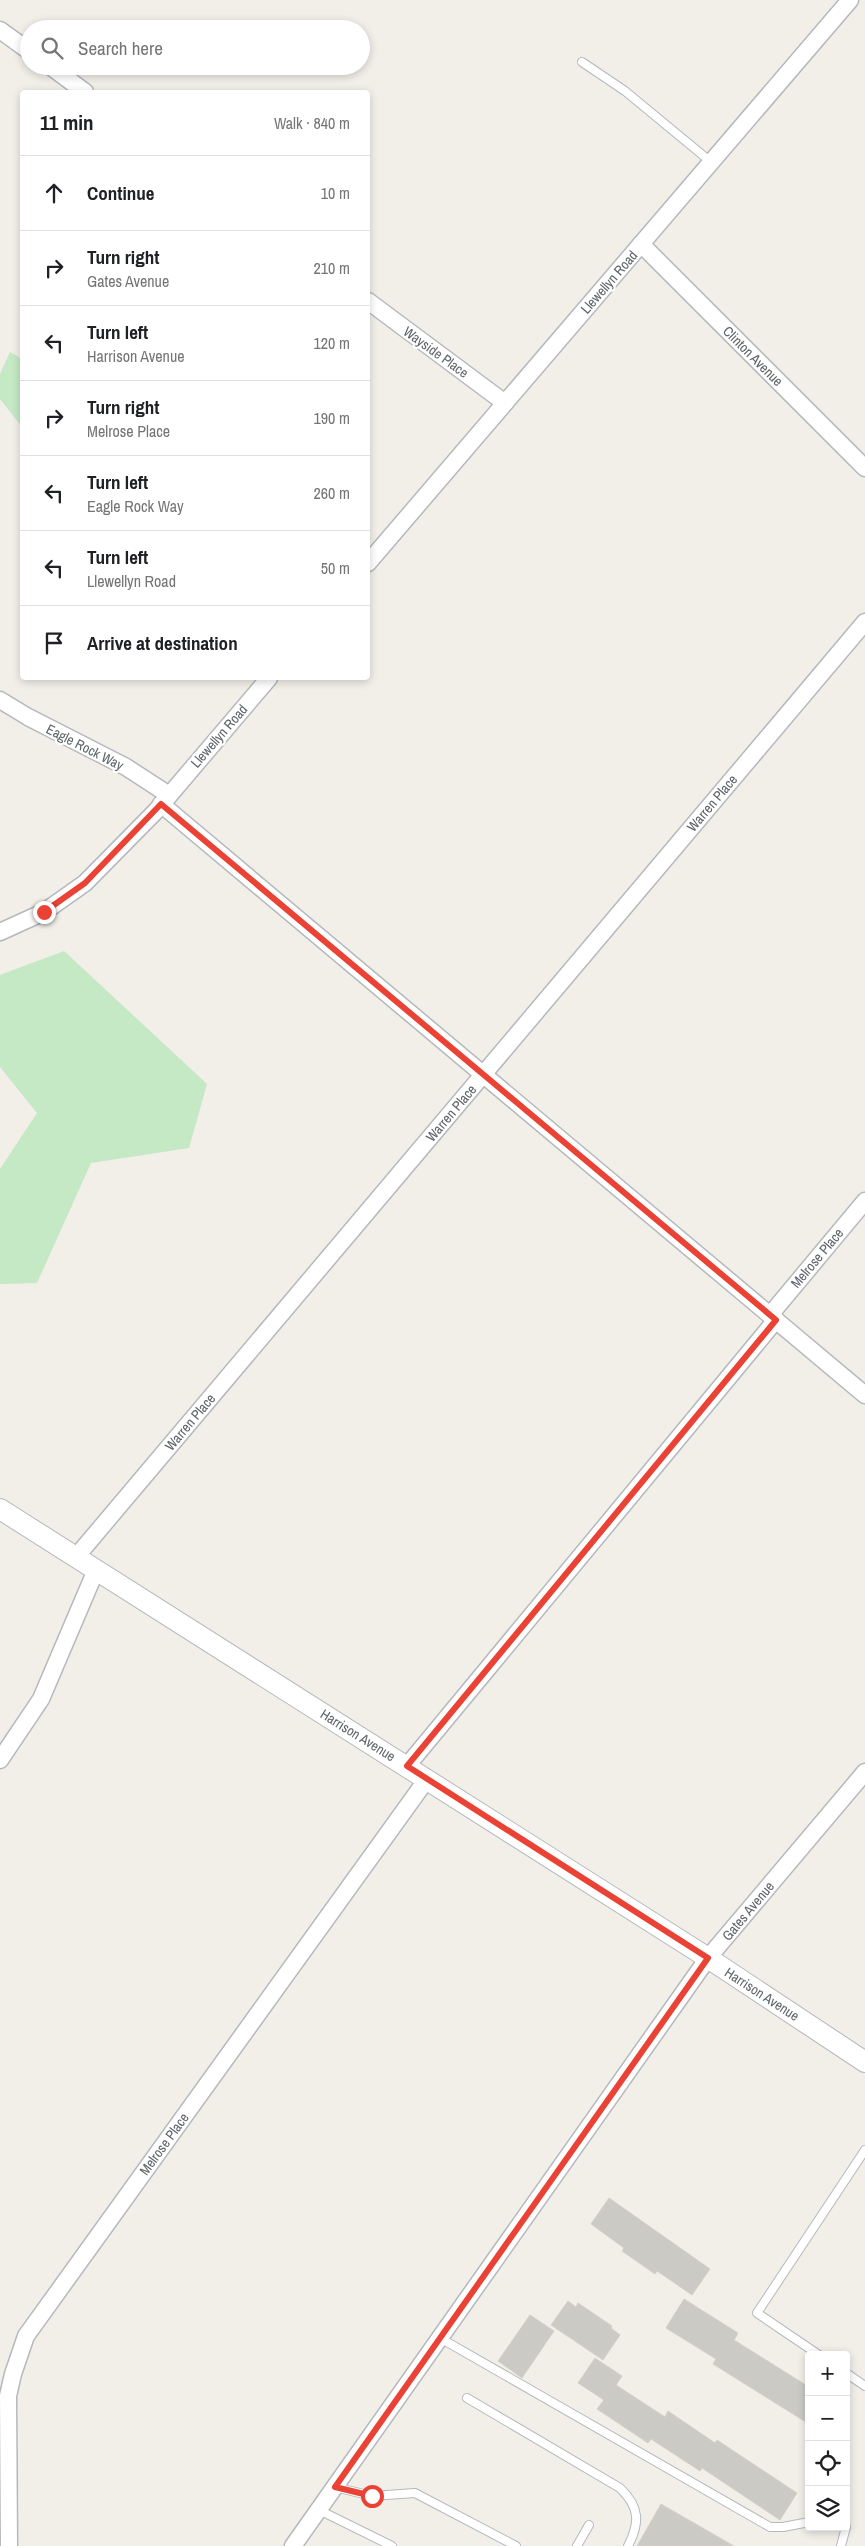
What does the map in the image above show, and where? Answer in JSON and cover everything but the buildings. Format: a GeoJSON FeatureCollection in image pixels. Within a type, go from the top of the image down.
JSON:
{"type":"FeatureCollection","features":[{"type":"Feature","properties":{"kind":"street","name":"Llewellyn Road"},"geometry":{"type":"LineString","coordinates":[[370,561],[850,0]]}},
{"type":"Feature","properties":{"kind":"street"},"geometry":{"type":"LineString","coordinates":[[0,30],[20,44]]}},
{"type":"Feature","properties":{"kind":"street"},"geometry":{"type":"LineString","coordinates":[[62,75],[82,90]]}},
{"type":"Feature","properties":{"kind":"street","name":"Clinton Avenue"},"geometry":{"type":"LineString","coordinates":[[641,244],[865,468]]}},
{"type":"Feature","properties":{"kind":"street","name":"Wayside Place"},"geometry":{"type":"LineString","coordinates":[[370,302],[505,403]]}},
{"type":"Feature","properties":{"kind":"street","name":"Warren Place"},"geometry":{"type":"LineString","coordinates":[[76,1557],[865,622]]}},
{"type":"Feature","properties":{"kind":"street","name":"Llewellyn Road"},"geometry":{"type":"LineString","coordinates":[[0,932],[44,912],[85,883],[165,799],[268,680]]}},
{"type":"Feature","properties":{"kind":"street","name":"Eagle Rock Way"},"geometry":{"type":"LineString","coordinates":[[0,700],[28,717],[126,767],[484,1075],[865,1395]]}},
{"type":"Feature","properties":{"kind":"street","name":"Melrose Place"},"geometry":{"type":"LineString","coordinates":[[407,1766],[773,1318],[865,1201]]}},
{"type":"Feature","properties":{"kind":"street","name":"Harrison Avenue"},"geometry":{"type":"LineString","coordinates":[[0,1509],[708,1958],[865,2062]]}},
{"type":"Feature","properties":{"kind":"street"},"geometry":{"type":"LineString","coordinates":[[0,1760],[41,1699],[96,1570]]}},
{"type":"Feature","properties":{"kind":"street","name":"Gates Avenue"},"geometry":{"type":"LineString","coordinates":[[293,2546],[708,1958],[865,1772]]}},
{"type":"Feature","properties":{"kind":"street","name":"Melrose Place"},"geometry":{"type":"LineString","coordinates":[[9,2546],[8,2396],[13,2374],[26,2336],[427,1779]]}},
{"type":"Feature","properties":{"kind":"lane"},"geometry":{"type":"LineString","coordinates":[[582,62],[625,91],[711,162]]}},
{"type":"Feature","properties":{"kind":"lane"},"geometry":{"type":"LineString","coordinates":[[813,2351],[757,2313],[865,2150]]}},
{"type":"Feature","properties":{"kind":"lane"},"geometry":{"type":"LineString","coordinates":[[440,2338],[770,2527],[805,2523]]}},
{"type":"Feature","properties":{"kind":"lane"},"geometry":{"type":"LineString","coordinates":[[850,2376],[865,2386]]}},
{"type":"Feature","properties":{"kind":"lane"},"geometry":{"type":"LineString","coordinates":[[467,2398],[620,2488],[636,2508],[638,2520],[628,2546]]}},
{"type":"Feature","properties":{"kind":"lane"},"geometry":{"type":"LineString","coordinates":[[335,2487],[372,2496],[415,2493],[516,2546]]}},
{"type":"Feature","properties":{"kind":"lane"},"geometry":{"type":"LineString","coordinates":[[319,2510],[392,2546]]}},
{"type":"Feature","properties":{"kind":"lane"},"geometry":{"type":"LineString","coordinates":[[577,2546],[589,2525]]}},
{"type":"Feature","properties":{"kind":"lane"},"geometry":{"type":"LineString","coordinates":[[841,2546],[845,2531]]}},
{"type":"Feature","properties":{"kind":"green space"},"geometry":{"type":"Polygon","coordinates":[[[10,352],[20,358],[20,424],[0,399],[0,374],[10,352]]]}},
{"type":"Feature","properties":{"kind":"green space"},"geometry":{"type":"Polygon","coordinates":[[[64,951],[207,1084],[189,1148],[91,1163],[37,1283],[0,1284],[0,1169],[37,1113],[0,1067],[0,975],[64,951]]]}},
{"type":"Feature","properties":{"kind":"route"},"geometry":{"type":"LineString","coordinates":[[44,912],[85,883],[161,804],[776,1320],[407,1766],[708,1958],[335,2487],[372,2496]]}}]}
